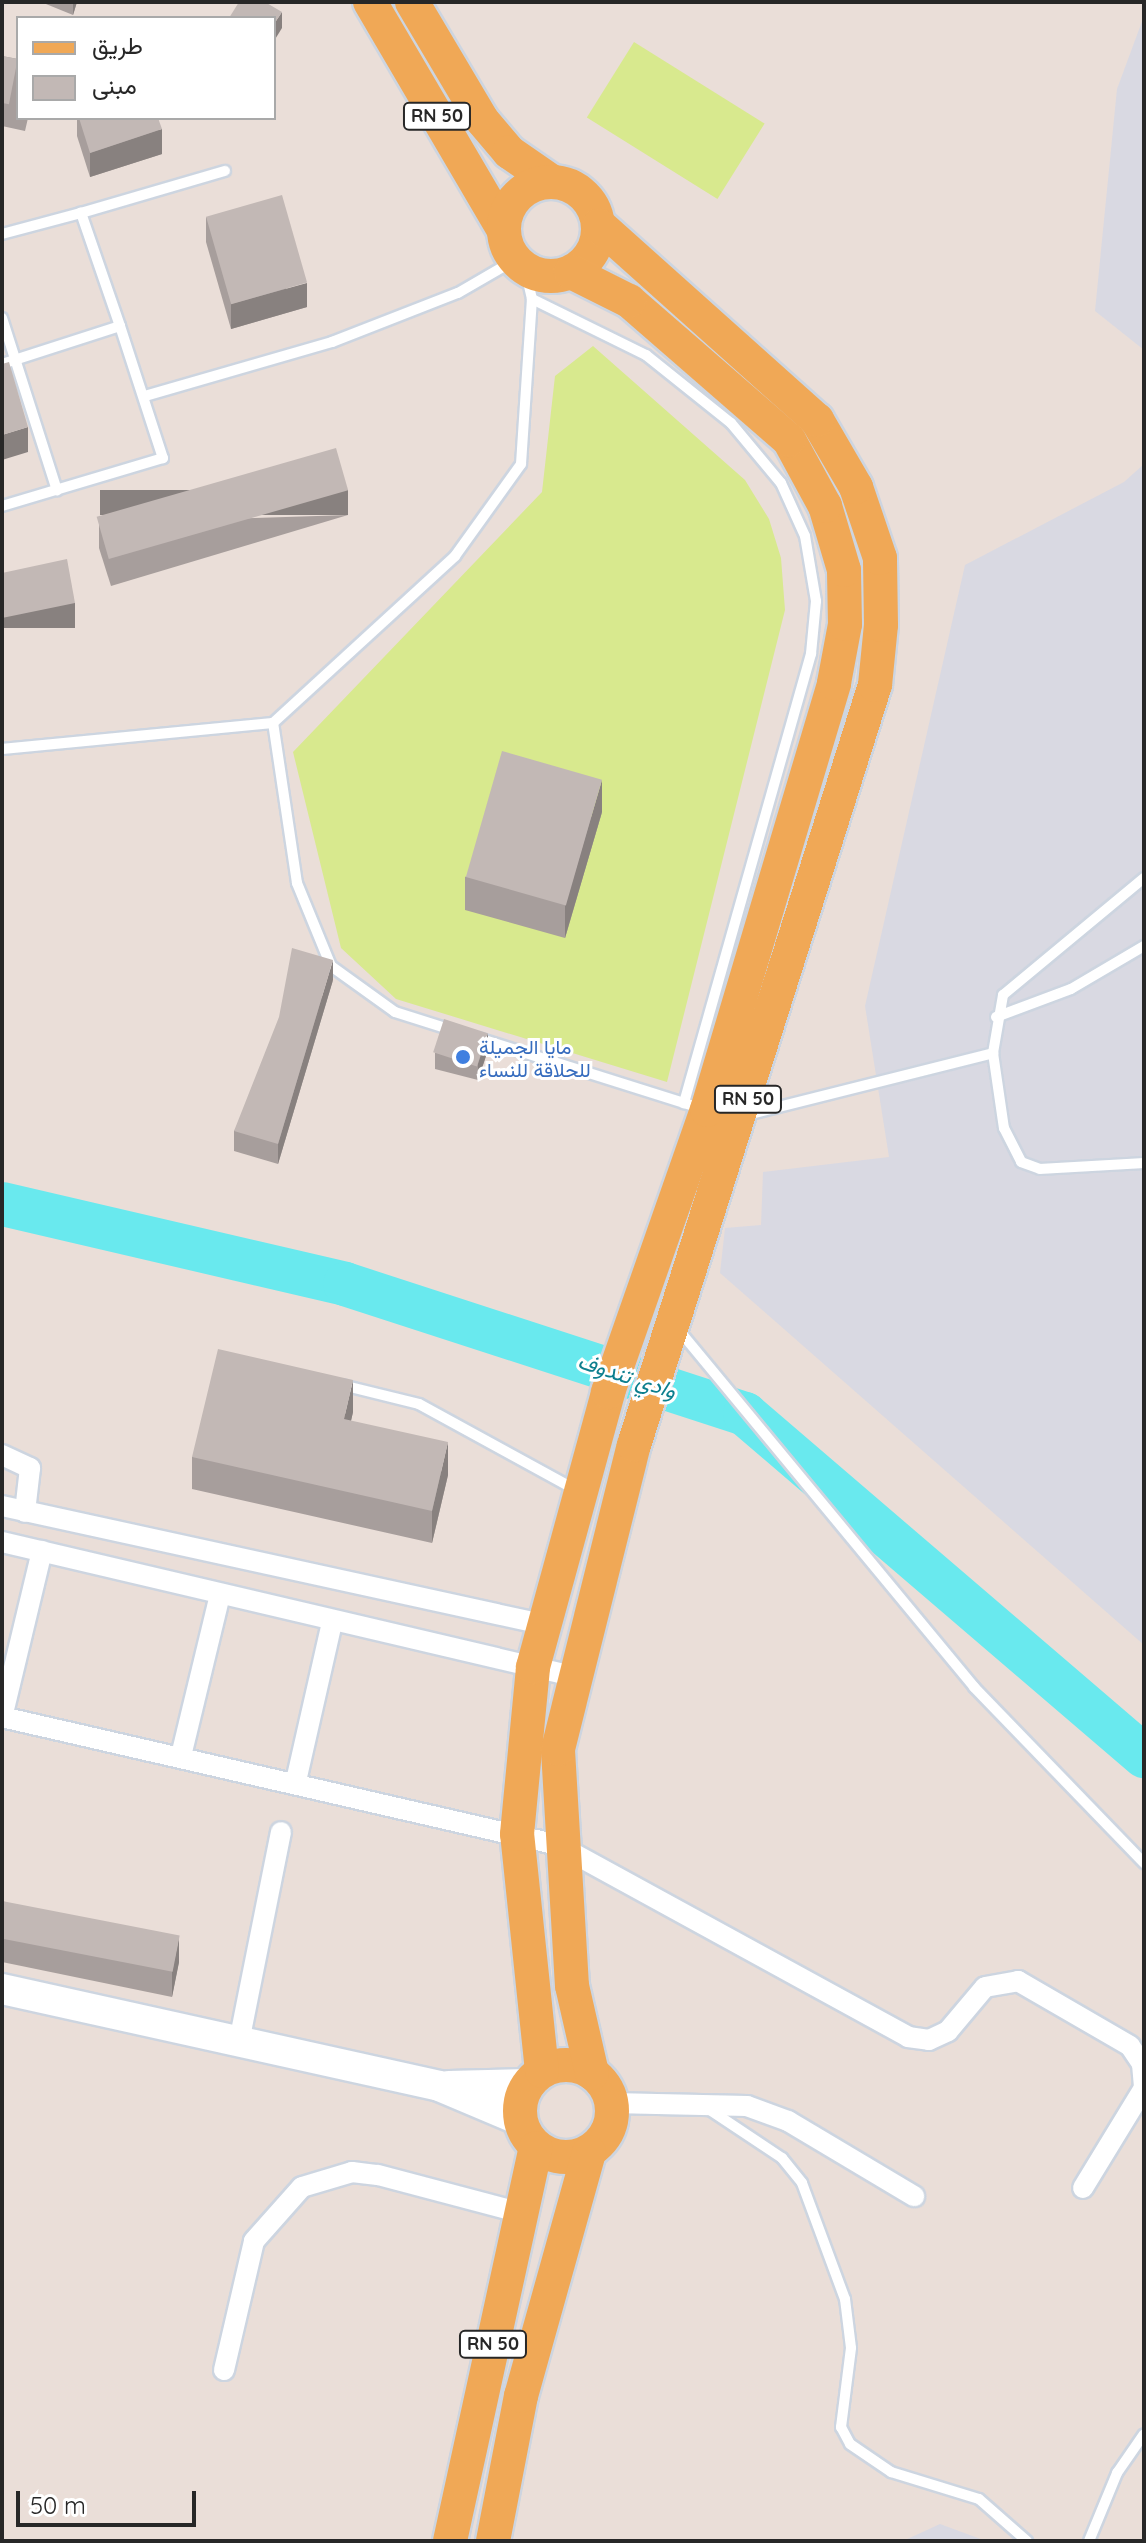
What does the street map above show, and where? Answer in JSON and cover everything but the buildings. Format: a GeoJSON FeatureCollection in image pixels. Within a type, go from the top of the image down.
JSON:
{"type":"FeatureCollection","features":[{"type":"Feature","properties":{"kind":"main road","name":"RN 50"},"geometry":{"type":"LineString","coordinates":[[370,2],[519,264]]}},
{"type":"Feature","properties":{"kind":"main road","name":"RN 50"},"geometry":{"type":"LineString","coordinates":[[412,2],[482,120],[509,152],[551,181]]}},
{"type":"Feature","properties":{"kind":"main road"},"geometry":{"type":"LineString","coordinates":[[551,181],[589,199],[599,225],[592,253],[571,272],[519,264],[523,191],[551,181]]}},
{"type":"Feature","properties":{"kind":"main road","name":"RN 50"},"geometry":{"type":"LineString","coordinates":[[592,2073],[572,1986],[558,1845],[558,1749],[573,1676],[671,1321],[743,1116],[875,685],[880,558],[856,487],[817,420],[599,225]]}},
{"type":"Feature","properties":{"kind":"main road","name":"RN 50"},"geometry":{"type":"LineString","coordinates":[[535,2078],[517,1834],[533,1667],[542,1624],[580,1492],[696,1107],[834,683],[844,570],[825,506],[789,440],[629,301],[571,272]]}},
{"type":"Feature","properties":{"kind":"main road"},"geometry":{"type":"LineString","coordinates":[[2,1989],[439,2086],[571,2158],[589,2152],[611,2122],[612,2103],[592,2073],[576,2066],[535,2078],[439,2086]]}},
{"type":"Feature","properties":{"kind":"main road"},"geometry":{"type":"LineString","coordinates":[[528,2134],[535,2078]]}},
{"type":"Feature","properties":{"kind":"main road","name":"RN 50"},"geometry":{"type":"LineString","coordinates":[[450,2541],[522,2213],[528,2134]]}},
{"type":"Feature","properties":{"kind":"main road","name":"RN 50"},"geometry":{"type":"LineString","coordinates":[[493,2541],[521,2396],[589,2152]]}},
{"type":"Feature","properties":{"kind":"street"},"geometry":{"type":"LineString","coordinates":[[2,1455],[30,1468],[25,1512]]}},
{"type":"Feature","properties":{"kind":"street"},"geometry":{"type":"LineString","coordinates":[[2,1506],[542,1624]]}},
{"type":"Feature","properties":{"kind":"street"},"geometry":{"type":"LineString","coordinates":[[2,1542],[332,1622],[573,1676]]}},
{"type":"Feature","properties":{"kind":"street"},"geometry":{"type":"LineString","coordinates":[[42,1551],[2,1717],[296,1781],[558,1845],[908,2037],[929,2040],[948,2031],[985,1987],[1001,1980],[1018,1981],[1130,2046],[1142,2064],[1144,2088],[1083,2188]]}},
{"type":"Feature","properties":{"kind":"street"},"geometry":{"type":"LineString","coordinates":[[181,1756],[220,1595]]}},
{"type":"Feature","properties":{"kind":"street"},"geometry":{"type":"LineString","coordinates":[[296,1781],[332,1622]]}},
{"type":"Feature","properties":{"kind":"street"},"geometry":{"type":"LineString","coordinates":[[239,2042],[281,1832]]}},
{"type":"Feature","properties":{"kind":"street"},"geometry":{"type":"LineString","coordinates":[[612,2103],[696,2100],[788,2121],[914,2196]]}},
{"type":"Feature","properties":{"kind":"street"},"geometry":{"type":"LineString","coordinates":[[224,2370],[254,2241],[302,2187],[352,2172],[378,2175],[522,2213]]}},
{"type":"Feature","properties":{"kind":"lane"},"geometry":{"type":"LineString","coordinates":[[2,234],[225,171]]}},
{"type":"Feature","properties":{"kind":"lane"},"geometry":{"type":"LineString","coordinates":[[2,506],[163,458],[145,396],[81,213]]}},
{"type":"Feature","properties":{"kind":"lane"},"geometry":{"type":"LineString","coordinates":[[145,396],[332,342],[458,293],[519,264]]}},
{"type":"Feature","properties":{"kind":"lane"},"geometry":{"type":"LineString","coordinates":[[2,749],[273,723],[455,556],[521,464],[519,264]]}},
{"type":"Feature","properties":{"kind":"lane"},"geometry":{"type":"LineString","coordinates":[[519,264],[646,355],[731,423],[781,483],[805,536],[816,601],[811,654],[696,1107]]}},
{"type":"Feature","properties":{"kind":"lane"},"geometry":{"type":"LineString","coordinates":[[2,318],[57,490]]}},
{"type":"Feature","properties":{"kind":"lane"},"geometry":{"type":"LineString","coordinates":[[2,364],[120,326]]}},
{"type":"Feature","properties":{"kind":"lane"},"geometry":{"type":"LineString","coordinates":[[273,723],[297,883],[331,966],[395,1012],[696,1107],[743,1116],[993,1053]]}},
{"type":"Feature","properties":{"kind":"lane"},"geometry":{"type":"LineString","coordinates":[[1144,878],[1022,973],[996,1017],[993,1053],[1004,1128],[1021,1162],[1040,1169],[1144,1163]]}},
{"type":"Feature","properties":{"kind":"lane"},"geometry":{"type":"LineString","coordinates":[[996,1017],[1071,989],[1144,946]]}},
{"type":"Feature","properties":{"kind":"lane"},"geometry":{"type":"LineString","coordinates":[[671,1321],[974,1687],[1144,1863]]}},
{"type":"Feature","properties":{"kind":"lane"},"geometry":{"type":"LineString","coordinates":[[333,1383],[419,1404],[580,1492]]}},
{"type":"Feature","properties":{"kind":"lane"},"geometry":{"type":"LineString","coordinates":[[696,2100],[782,2158],[802,2183],[845,2299],[851,2348],[841,2427],[850,2444],[891,2472],[979,2499],[1027,2541]]}},
{"type":"Feature","properties":{"kind":"lane"},"geometry":{"type":"LineString","coordinates":[[1089,2541],[1117,2473],[1144,2434]]}},
{"type":"Feature","properties":{"kind":"shaded area"},"geometry":{"type":"Polygon","coordinates":[[[1144,16],[1144,350],[1095,311],[1117,89],[1144,16]]]}},
{"type":"Feature","properties":{"kind":"shaded area"},"geometry":{"type":"Polygon","coordinates":[[[1144,464],[1144,1645],[720,1273],[725,1228],[761,1225],[763,1172],[889,1157],[865,1006],[965,565],[1124,482],[1144,464]]]}},
{"type":"Feature","properties":{"kind":"shaded area"},"geometry":{"type":"Polygon","coordinates":[[[940,2524],[986,2541],[903,2541],[940,2524]]]}},
{"type":"Feature","properties":{"kind":"green space"},"geometry":{"type":"Polygon","coordinates":[[[634,42],[765,124],[717,199],[587,117],[634,42]]]}},
{"type":"Feature","properties":{"kind":"green space"},"geometry":{"type":"Polygon","coordinates":[[[593,346],[745,480],[769,519],[781,558],[785,610],[667,1082],[396,999],[341,948],[293,752],[542,492],[555,376],[593,346]]]}},
{"type":"Feature","properties":{"kind":"waterway","name":"وادي تندوف"},"geometry":{"type":"LineString","coordinates":[[2,1204],[345,1284],[745,1414],[1144,1756]]}},
{"type":"Feature","properties":{"kind":"place","name":"مايا الجميلة للحلاقة للنساء"},"geometry":{"type":"Point","coordinates":[463,1057]}}]}
